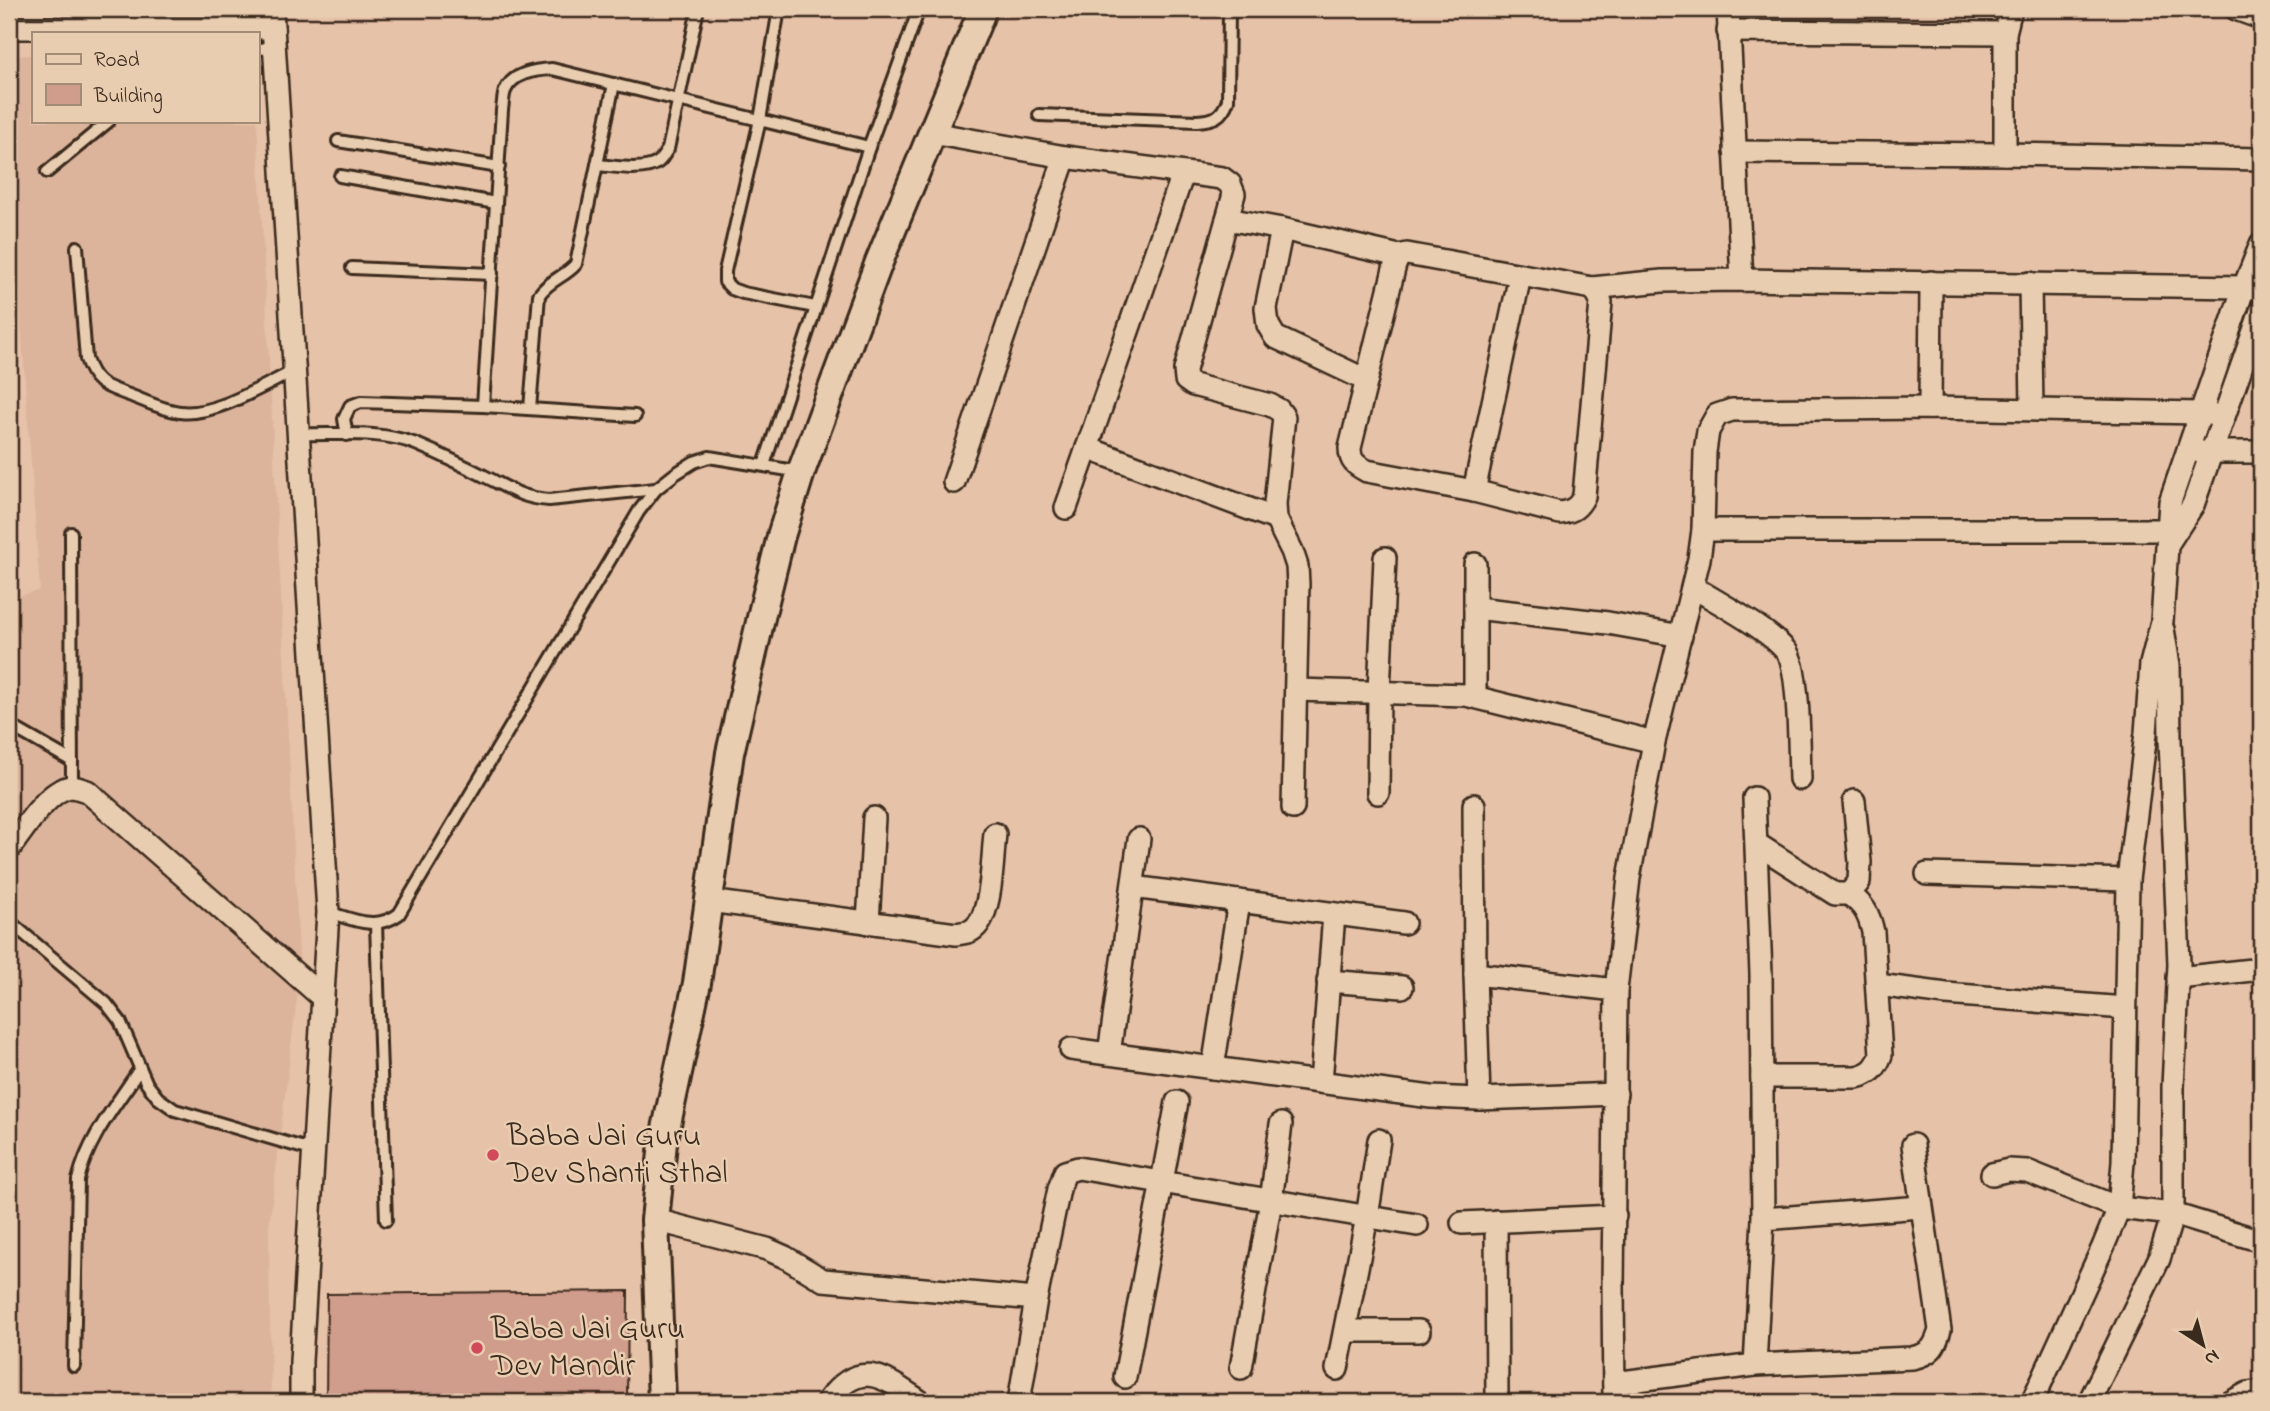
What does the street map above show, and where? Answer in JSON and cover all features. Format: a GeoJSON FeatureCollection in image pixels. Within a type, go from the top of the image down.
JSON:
{"type":"FeatureCollection","features":[{"type":"Feature","properties":{"kind":"street"},"geometry":{"type":"LineString","coordinates":[[662,1402],[655,1220],[663,1143],[697,983],[730,752],[763,608],[801,472],[879,262],[983,9]]}},
{"type":"Feature","properties":{"kind":"street"},"geometry":{"type":"LineString","coordinates":[[1728,9],[1742,280]]}},
{"type":"Feature","properties":{"kind":"street"},"geometry":{"type":"LineString","coordinates":[[2005,153],[2004,33],[2011,9]]}},
{"type":"Feature","properties":{"kind":"street"},"geometry":{"type":"LineString","coordinates":[[2236,9],[2261,18]]}},
{"type":"Feature","properties":{"kind":"street"},"geometry":{"type":"LineString","coordinates":[[9,28],[217,32]]}},
{"type":"Feature","properties":{"kind":"street"},"geometry":{"type":"LineString","coordinates":[[1728,31],[2004,33]]}},
{"type":"Feature","properties":{"kind":"street"},"geometry":{"type":"LineString","coordinates":[[269,33],[296,370],[328,912],[301,1361],[301,1402]]}},
{"type":"Feature","properties":{"kind":"street"},"geometry":{"type":"LineString","coordinates":[[932,134],[1065,157],[1222,178],[1230,184],[1234,194],[1185,370],[1186,380],[1194,385],[1270,405],[1284,417],[1275,504],[1276,519],[1297,566],[1293,808]]}},
{"type":"Feature","properties":{"kind":"street"},"geometry":{"type":"LineString","coordinates":[[1735,152],[2005,153],[2261,159]]}},
{"type":"Feature","properties":{"kind":"street"},"geometry":{"type":"LineString","coordinates":[[954,482],[1065,157]]}},
{"type":"Feature","properties":{"kind":"street"},"geometry":{"type":"LineString","coordinates":[[1066,508],[1183,174]]}},
{"type":"Feature","properties":{"kind":"street"},"geometry":{"type":"LineString","coordinates":[[1227,219],[1399,256],[1407,254],[1592,288],[1662,281],[1742,280],[2253,288]]}},
{"type":"Feature","properties":{"kind":"street"},"geometry":{"type":"LineString","coordinates":[[1282,229],[1266,308],[1268,325],[1275,337],[1366,380]]}},
{"type":"Feature","properties":{"kind":"street"},"geometry":{"type":"LineString","coordinates":[[2032,1402],[2119,1208],[2123,1162],[2128,880],[2146,733],[2151,664],[2162,621],[2170,502],[2201,413],[2253,288],[2261,244]]}},
{"type":"Feature","properties":{"kind":"street"},"geometry":{"type":"LineString","coordinates":[[1399,256],[1366,380],[1350,458],[1356,466],[1367,471],[1474,491],[1560,513],[1571,512],[1584,496],[1601,302],[1592,288]]}},
{"type":"Feature","properties":{"kind":"street"},"geometry":{"type":"LineString","coordinates":[[1474,491],[1520,276]]}},
{"type":"Feature","properties":{"kind":"street"},"geometry":{"type":"LineString","coordinates":[[1930,408],[1931,282]]}},
{"type":"Feature","properties":{"kind":"street"},"geometry":{"type":"LineString","coordinates":[[2030,283],[2032,409]]}},
{"type":"Feature","properties":{"kind":"street"},"geometry":{"type":"LineString","coordinates":[[2168,537],[2193,505],[2261,311]]}},
{"type":"Feature","properties":{"kind":"street"},"geometry":{"type":"LineString","coordinates":[[1913,1145],[1941,1330],[1936,1344],[1925,1355],[1912,1358],[1755,1365],[1614,1393],[1616,990],[1629,878],[1654,742],[1693,587],[1703,530],[1704,452],[1708,431],[1717,415],[1732,410],[2032,409],[2201,413],[2224,416]]}},
{"type":"Feature","properties":{"kind":"street"},"geometry":{"type":"LineString","coordinates":[[1087,448],[1276,519]]}},
{"type":"Feature","properties":{"kind":"street"},"geometry":{"type":"LineString","coordinates":[[2188,452],[2261,452]]}},
{"type":"Feature","properties":{"kind":"street"},"geometry":{"type":"LineString","coordinates":[[1703,530],[2168,537]]}},
{"type":"Feature","properties":{"kind":"street"},"geometry":{"type":"LineString","coordinates":[[1378,793],[1385,558]]}},
{"type":"Feature","properties":{"kind":"street"},"geometry":{"type":"LineString","coordinates":[[1475,564],[1475,697]]}},
{"type":"Feature","properties":{"kind":"street"},"geometry":{"type":"LineString","coordinates":[[1693,587],[1771,637],[1788,653],[1794,674],[1800,779]]}},
{"type":"Feature","properties":{"kind":"street"},"geometry":{"type":"LineString","coordinates":[[1475,608],[1608,622],[1681,636]]}},
{"type":"Feature","properties":{"kind":"street"},"geometry":{"type":"LineString","coordinates":[[2089,1402],[2159,1259],[2173,1214],[2173,1087],[2179,978],[2169,665],[2162,621]]}},
{"type":"Feature","properties":{"kind":"street"},"geometry":{"type":"LineString","coordinates":[[1296,690],[1475,697],[1654,742]]}},
{"type":"Feature","properties":{"kind":"street"},"geometry":{"type":"LineString","coordinates":[[9,849],[57,792],[72,787],[87,791],[323,998]]}},
{"type":"Feature","properties":{"kind":"street"},"geometry":{"type":"LineString","coordinates":[[1754,798],[1763,1219],[1755,1365]]}},
{"type":"Feature","properties":{"kind":"street"},"geometry":{"type":"LineString","coordinates":[[1849,894],[1859,882],[1860,862],[1854,802]]}},
{"type":"Feature","properties":{"kind":"street"},"geometry":{"type":"LineString","coordinates":[[1474,805],[1479,1099]]}},
{"type":"Feature","properties":{"kind":"street"},"geometry":{"type":"LineString","coordinates":[[868,923],[874,818]]}},
{"type":"Feature","properties":{"kind":"street"},"geometry":{"type":"LineString","coordinates":[[709,901],[956,934],[973,930],[984,917],[995,834]]}},
{"type":"Feature","properties":{"kind":"street"},"geometry":{"type":"LineString","coordinates":[[1109,1054],[1139,839]]}},
{"type":"Feature","properties":{"kind":"street"},"geometry":{"type":"LineString","coordinates":[[1757,844],[1835,894],[1849,894],[1862,903],[1870,915],[1878,985],[1881,1055],[1877,1067],[1856,1077],[1762,1077]]}},
{"type":"Feature","properties":{"kind":"street"},"geometry":{"type":"LineString","coordinates":[[1927,874],[2128,880]]}},
{"type":"Feature","properties":{"kind":"street"},"geometry":{"type":"LineString","coordinates":[[1133,887],[1404,923]]}},
{"type":"Feature","properties":{"kind":"street"},"geometry":{"type":"LineString","coordinates":[[1213,1068],[1239,901]]}},
{"type":"Feature","properties":{"kind":"street"},"geometry":{"type":"LineString","coordinates":[[1321,1082],[1334,914]]}},
{"type":"Feature","properties":{"kind":"street"},"geometry":{"type":"LineString","coordinates":[[2179,978],[2261,969]]}},
{"type":"Feature","properties":{"kind":"street"},"geometry":{"type":"LineString","coordinates":[[1475,974],[1616,990]]}},
{"type":"Feature","properties":{"kind":"street"},"geometry":{"type":"LineString","coordinates":[[1328,981],[1402,988]]}},
{"type":"Feature","properties":{"kind":"street"},"geometry":{"type":"LineString","coordinates":[[1878,985],[1946,994],[2125,1007]]}},
{"type":"Feature","properties":{"kind":"street"},"geometry":{"type":"LineString","coordinates":[[1071,1049],[1431,1097],[1479,1099],[1616,1094]]}},
{"type":"Feature","properties":{"kind":"street"},"geometry":{"type":"LineString","coordinates":[[1125,1377],[1177,1102]]}},
{"type":"Feature","properties":{"kind":"street"},"geometry":{"type":"LineString","coordinates":[[1241,1368],[1271,1200],[1281,1124]]}},
{"type":"Feature","properties":{"kind":"street"},"geometry":{"type":"LineString","coordinates":[[1337,1369],[1379,1140]]}},
{"type":"Feature","properties":{"kind":"street"},"geometry":{"type":"LineString","coordinates":[[1019,1402],[1059,1189],[1065,1172],[1077,1168],[1417,1225]]}},
{"type":"Feature","properties":{"kind":"street"},"geometry":{"type":"LineString","coordinates":[[1992,1174],[2009,1170],[2027,1171],[2119,1208],[2173,1214],[2261,1241]]}},
{"type":"Feature","properties":{"kind":"street"},"geometry":{"type":"LineString","coordinates":[[1763,1219],[1921,1206]]}},
{"type":"Feature","properties":{"kind":"street"},"geometry":{"type":"LineString","coordinates":[[1462,1223],[1615,1216]]}},
{"type":"Feature","properties":{"kind":"street"},"geometry":{"type":"LineString","coordinates":[[655,1220],[767,1249],[823,1279],[1037,1299]]}},
{"type":"Feature","properties":{"kind":"street"},"geometry":{"type":"LineString","coordinates":[[1496,1221],[1497,1402]]}},
{"type":"Feature","properties":{"kind":"street"},"geometry":{"type":"LineString","coordinates":[[1345,1331],[1419,1331]]}},
{"type":"Feature","properties":{"kind":"street"},"geometry":{"type":"LineString","coordinates":[[827,1402],[835,1391],[852,1379],[867,1374],[886,1378],[921,1402]]}},
{"type":"Feature","properties":{"kind":"street"},"geometry":{"type":"LineString","coordinates":[[2231,1402],[2248,1393],[2261,1391]]}},
{"type":"Feature","properties":{"kind":"lane"},"geometry":{"type":"LineString","coordinates":[[597,165],[638,167],[660,162],[668,149],[698,9]]}},
{"type":"Feature","properties":{"kind":"lane"},"geometry":{"type":"LineString","coordinates":[[779,9],[760,120],[725,271],[725,282],[732,289],[743,293],[815,307]]}},
{"type":"Feature","properties":{"kind":"lane"},"geometry":{"type":"LineString","coordinates":[[764,465],[869,147],[919,9]]}},
{"type":"Feature","properties":{"kind":"lane"},"geometry":{"type":"LineString","coordinates":[[1039,115],[1197,121],[1211,120],[1223,114],[1228,100],[1229,9]]}},
{"type":"Feature","properties":{"kind":"lane"},"geometry":{"type":"LineString","coordinates":[[483,406],[505,90],[518,77],[534,70],[552,69],[869,147]]}},
{"type":"Feature","properties":{"kind":"lane"},"geometry":{"type":"LineString","coordinates":[[530,409],[539,295],[545,285],[569,272],[576,264],[614,84]]}},
{"type":"Feature","properties":{"kind":"lane"},"geometry":{"type":"LineString","coordinates":[[47,172],[108,122]]}},
{"type":"Feature","properties":{"kind":"lane"},"geometry":{"type":"LineString","coordinates":[[338,141],[499,167]]}},
{"type":"Feature","properties":{"kind":"lane"},"geometry":{"type":"LineString","coordinates":[[340,176],[496,203]]}},
{"type":"Feature","properties":{"kind":"lane"},"geometry":{"type":"LineString","coordinates":[[77,247],[86,359],[91,374],[101,384],[178,412],[195,413],[213,409],[296,370]]}},
{"type":"Feature","properties":{"kind":"lane"},"geometry":{"type":"LineString","coordinates":[[352,268],[492,274]]}},
{"type":"Feature","properties":{"kind":"lane"},"geometry":{"type":"LineString","coordinates":[[347,435],[344,419],[350,407],[361,402],[483,406],[635,416]]}},
{"type":"Feature","properties":{"kind":"lane"},"geometry":{"type":"LineString","coordinates":[[299,434],[398,438],[531,499],[549,500],[656,489]]}},
{"type":"Feature","properties":{"kind":"lane"},"geometry":{"type":"LineString","coordinates":[[328,912],[376,924],[388,922],[400,914],[639,511],[656,489],[694,462],[709,457],[801,472]]}},
{"type":"Feature","properties":{"kind":"lane"},"geometry":{"type":"LineString","coordinates":[[71,533],[72,787]]}},
{"type":"Feature","properties":{"kind":"lane"},"geometry":{"type":"LineString","coordinates":[[9,724],[72,761]]}},
{"type":"Feature","properties":{"kind":"lane"},"geometry":{"type":"LineString","coordinates":[[9,921],[106,1003],[120,1021],[139,1070],[158,1098],[175,1110],[314,1151]]}},
{"type":"Feature","properties":{"kind":"lane"},"geometry":{"type":"LineString","coordinates":[[376,924],[386,1220]]}},
{"type":"Feature","properties":{"kind":"lane"},"geometry":{"type":"LineString","coordinates":[[74,1366],[78,1180],[81,1165],[100,1127],[139,1070]]}},
{"type":"Feature","properties":{"kind":"shaded area"},"geometry":{"type":"Polygon","coordinates":[[[32,55],[32,122],[257,122],[300,973],[269,1227],[271,1402],[26,1402],[9,1389],[9,599],[40,590],[9,157],[9,56],[32,55]]]}},
{"type":"Feature","properties":{"kind":"building","name":"Baba Jai Guru Dev Mandir"},"geometry":{"type":"Polygon","coordinates":[[[628,1291],[627,1402],[326,1402],[327,1294],[628,1291]]]}},
{"type":"Feature","properties":{"kind":"place","name":"Baba Jai Guru Dev Shanti Sthal"},"geometry":{"type":"Point","coordinates":[493,1155]}},
{"type":"Feature","properties":{"kind":"place","name":"Baba Jai Guru Dev Mandir"},"geometry":{"type":"Point","coordinates":[477,1348]}}]}
